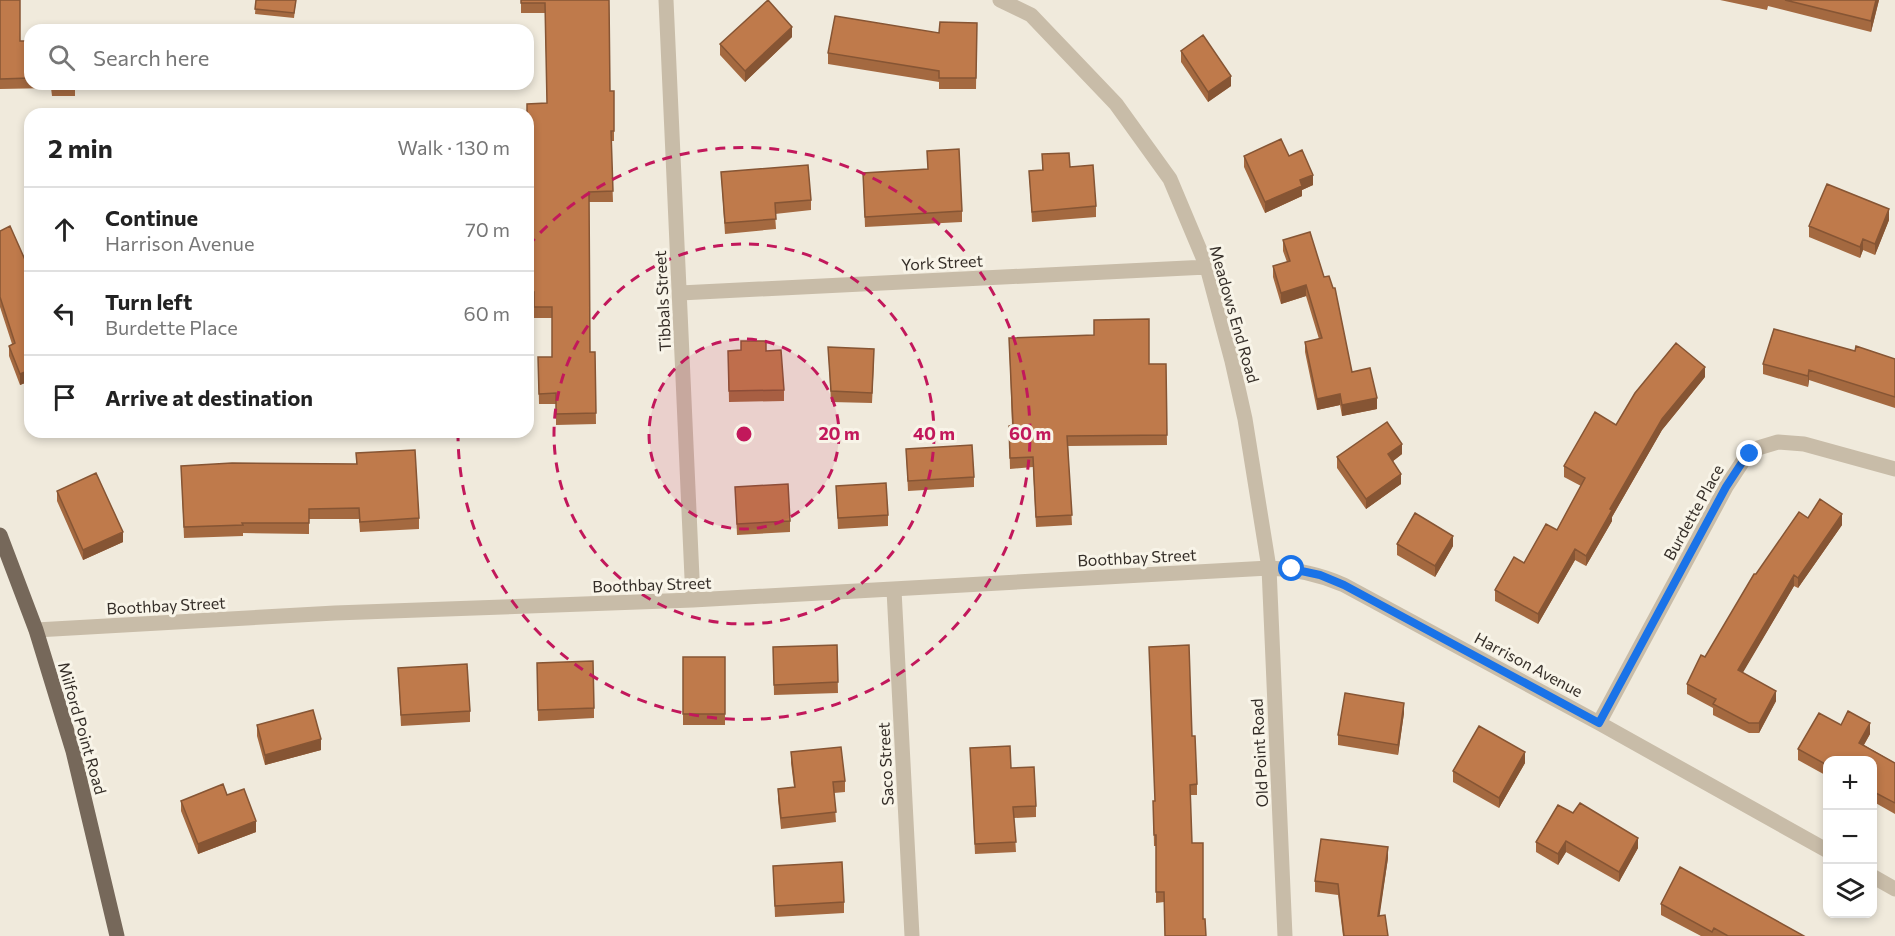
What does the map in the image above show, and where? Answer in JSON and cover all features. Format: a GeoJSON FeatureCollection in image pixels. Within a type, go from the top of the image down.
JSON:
{"type":"FeatureCollection","features":[{"type":"Feature","properties":{"kind":"main road","name":"Milford Point Road"},"geometry":{"type":"LineString","coordinates":[[0,535],[36,630],[73,751],[117,936]]}},
{"type":"Feature","properties":{"kind":"street","name":"Tibbals Street"},"geometry":{"type":"LineString","coordinates":[[666,0],[693,600]]}},
{"type":"Feature","properties":{"kind":"street","name":"Meadows End Road"},"geometry":{"type":"LineString","coordinates":[[1000,0],[1031,15],[1116,104],[1170,179],[1207,267],[1232,361],[1257,484],[1269,568]]}},
{"type":"Feature","properties":{"kind":"street","name":"York Street"},"geometry":{"type":"LineString","coordinates":[[680,293],[1207,267]]}},
{"type":"Feature","properties":{"kind":"street","name":"Burdette Place"},"geometry":{"type":"LineString","coordinates":[[1599,723],[1726,487],[1750,454],[1768,444],[1790,442],[1895,469]]}},
{"type":"Feature","properties":{"kind":"street","name":"Boothbay Street"},"geometry":{"type":"LineString","coordinates":[[36,630],[335,614],[894,590],[1269,568]]}},
{"type":"Feature","properties":{"kind":"street","name":"Harrison Avenue"},"geometry":{"type":"LineString","coordinates":[[1269,568],[1292,569],[1320,575],[1344,585],[1599,723],[1823,849]]}},
{"type":"Feature","properties":{"kind":"street","name":"Old Point Road"},"geometry":{"type":"LineString","coordinates":[[1269,568],[1286,936]]}},
{"type":"Feature","properties":{"kind":"street","name":"Saco Street"},"geometry":{"type":"LineString","coordinates":[[894,590],[912,936]]}},
{"type":"Feature","properties":{"kind":"street"},"geometry":{"type":"LineString","coordinates":[[1877,879],[1895,889]]}},
{"type":"Feature","properties":{"kind":"building"},"geometry":{"type":"Polygon","coordinates":[[[0,0],[20,0],[20,41],[24,41],[24,78],[0,79],[0,0]]]}},
{"type":"Feature","properties":{"kind":"building"},"geometry":{"type":"Polygon","coordinates":[[[256,0],[296,0],[294,13],[255,9],[256,0]]]}},
{"type":"Feature","properties":{"kind":"building"},"geometry":{"type":"Polygon","coordinates":[[[521,0],[609,0],[610,91],[614,91],[614,131],[611,131],[613,191],[589,192],[590,352],[595,352],[596,413],[556,414],[556,393],[539,394],[538,357],[552,357],[552,307],[534,307],[534,108],[527,108],[527,104],[547,103],[545,3],[521,3],[521,0]]]}},
{"type":"Feature","properties":{"kind":"building"},"geometry":{"type":"Polygon","coordinates":[[[768,0],[792,27],[745,71],[720,44],[768,0]]]}},
{"type":"Feature","properties":{"kind":"building"},"geometry":{"type":"Polygon","coordinates":[[[1785,0],[1876,0],[1871,21],[1785,0]]]}},
{"type":"Feature","properties":{"kind":"building"},"geometry":{"type":"Polygon","coordinates":[[[835,16],[939,33],[940,22],[977,23],[976,78],[939,78],[939,71],[828,53],[835,16]]]}},
{"type":"Feature","properties":{"kind":"building"},"geometry":{"type":"Polygon","coordinates":[[[1203,35],[1231,76],[1208,92],[1181,51],[1203,35]]]}},
{"type":"Feature","properties":{"kind":"building"},"geometry":{"type":"Polygon","coordinates":[[[1281,139],[1289,156],[1302,150],[1313,175],[1300,180],[1302,186],[1265,202],[1244,156],[1281,139]]]}},
{"type":"Feature","properties":{"kind":"building"},"geometry":{"type":"Polygon","coordinates":[[[959,149],[962,211],[865,217],[863,173],[928,169],[927,151],[959,149]]]}},
{"type":"Feature","properties":{"kind":"building"},"geometry":{"type":"Polygon","coordinates":[[[1069,153],[1070,167],[1093,165],[1096,206],[1032,212],[1029,171],[1043,170],[1042,154],[1069,153]]]}},
{"type":"Feature","properties":{"kind":"building"},"geometry":{"type":"Polygon","coordinates":[[[808,165],[811,200],[775,203],[776,219],[725,223],[721,172],[808,165]]]}},
{"type":"Feature","properties":{"kind":"building"},"geometry":{"type":"Polygon","coordinates":[[[1827,184],[1889,209],[1875,244],[1863,239],[1860,247],[1809,226],[1827,184]]]}},
{"type":"Feature","properties":{"kind":"building"},"geometry":{"type":"Polygon","coordinates":[[[10,226],[24,258],[24,372],[20,374],[9,346],[15,343],[0,297],[0,231],[10,226]]]}},
{"type":"Feature","properties":{"kind":"building"},"geometry":{"type":"Polygon","coordinates":[[[1310,232],[1324,277],[1329,276],[1335,288],[1352,372],[1370,368],[1377,398],[1342,405],[1340,394],[1317,399],[1305,342],[1322,338],[1306,285],[1281,293],[1273,266],[1290,261],[1283,240],[1310,232]]]}},
{"type":"Feature","properties":{"kind":"building"},"geometry":{"type":"Polygon","coordinates":[[[1149,319],[1149,364],[1166,364],[1167,435],[1067,436],[1072,515],[1036,517],[1033,457],[1010,458],[1009,426],[1013,425],[1009,338],[1094,335],[1094,320],[1149,319]]]}},
{"type":"Feature","properties":{"kind":"building"},"geometry":{"type":"Polygon","coordinates":[[[1774,329],[1855,351],[1856,346],[1895,359],[1895,397],[1809,370],[1808,376],[1763,364],[1774,329]]]}},
{"type":"Feature","properties":{"kind":"building"},"geometry":{"type":"Polygon","coordinates":[[[741,341],[766,341],[766,351],[781,350],[784,390],[729,391],[728,351],[741,350],[741,341]]]}},
{"type":"Feature","properties":{"kind":"building"},"geometry":{"type":"Polygon","coordinates":[[[1676,343],[1705,367],[1662,419],[1610,509],[1612,510],[1586,556],[1575,549],[1538,614],[1495,590],[1514,557],[1524,563],[1546,524],[1557,530],[1585,478],[1564,466],[1595,412],[1616,425],[1635,393],[1676,343]]]}},
{"type":"Feature","properties":{"kind":"building"},"geometry":{"type":"Polygon","coordinates":[[[828,347],[874,349],[872,393],[831,391],[828,347]]]}},
{"type":"Feature","properties":{"kind":"building"},"geometry":{"type":"Polygon","coordinates":[[[1387,422],[1402,444],[1388,454],[1401,474],[1366,499],[1337,457],[1387,422]]]}},
{"type":"Feature","properties":{"kind":"building"},"geometry":{"type":"Polygon","coordinates":[[[972,445],[974,477],[908,481],[906,449],[972,445]]]}},
{"type":"Feature","properties":{"kind":"building"},"geometry":{"type":"Polygon","coordinates":[[[415,450],[419,518],[360,522],[359,508],[309,509],[309,523],[242,523],[243,525],[184,527],[181,466],[232,463],[357,464],[356,453],[415,450]]]}},
{"type":"Feature","properties":{"kind":"building"},"geometry":{"type":"Polygon","coordinates":[[[96,473],[123,532],[83,550],[57,491],[96,473]]]}},
{"type":"Feature","properties":{"kind":"building"},"geometry":{"type":"Polygon","coordinates":[[[886,483],[888,515],[838,518],[836,486],[886,483]]]}},
{"type":"Feature","properties":{"kind":"building"},"geometry":{"type":"Polygon","coordinates":[[[788,484],[790,521],[737,524],[735,487],[788,484]]]}},
{"type":"Feature","properties":{"kind":"building"},"geometry":{"type":"Polygon","coordinates":[[[1820,499],[1842,514],[1798,578],[1794,575],[1738,670],[1776,691],[1759,723],[1749,723],[1713,704],[1716,699],[1687,684],[1701,655],[1705,657],[1754,574],[1799,512],[1808,518],[1820,499]]]}},
{"type":"Feature","properties":{"kind":"building"},"geometry":{"type":"Polygon","coordinates":[[[1415,513],[1453,536],[1435,566],[1397,544],[1415,513]]]}},
{"type":"Feature","properties":{"kind":"building"},"geometry":{"type":"Polygon","coordinates":[[[837,645],[838,682],[774,685],[773,647],[837,645]]]}},
{"type":"Feature","properties":{"kind":"building"},"geometry":{"type":"Polygon","coordinates":[[[1189,645],[1192,736],[1195,736],[1197,784],[1190,785],[1192,843],[1203,843],[1203,919],[1205,919],[1206,936],[1165,936],[1164,892],[1156,892],[1149,647],[1189,645]]]}},
{"type":"Feature","properties":{"kind":"building"},"geometry":{"type":"Polygon","coordinates":[[[683,657],[725,657],[725,714],[683,714],[683,657]]]}},
{"type":"Feature","properties":{"kind":"building"},"geometry":{"type":"Polygon","coordinates":[[[593,661],[594,708],[538,710],[537,663],[593,661]]]}},
{"type":"Feature","properties":{"kind":"building"},"geometry":{"type":"Polygon","coordinates":[[[467,664],[470,711],[401,715],[398,668],[467,664]]]}},
{"type":"Feature","properties":{"kind":"building"},"geometry":{"type":"Polygon","coordinates":[[[1345,693],[1404,703],[1398,745],[1338,735],[1345,693]]]}},
{"type":"Feature","properties":{"kind":"building"},"geometry":{"type":"Polygon","coordinates":[[[313,710],[321,739],[265,755],[257,725],[313,710]]]}},
{"type":"Feature","properties":{"kind":"building"},"geometry":{"type":"Polygon","coordinates":[[[1848,711],[1870,723],[1859,743],[1895,763],[1895,803],[1877,794],[1877,756],[1823,756],[1823,763],[1798,749],[1819,713],[1841,725],[1848,711]]]}},
{"type":"Feature","properties":{"kind":"building"},"geometry":{"type":"Polygon","coordinates":[[[1479,726],[1525,752],[1499,798],[1453,771],[1479,726]]]}},
{"type":"Feature","properties":{"kind":"building"},"geometry":{"type":"Polygon","coordinates":[[[1010,746],[1011,768],[1034,767],[1036,806],[1013,807],[1016,842],[975,844],[970,748],[1010,746]]]}},
{"type":"Feature","properties":{"kind":"building"},"geometry":{"type":"Polygon","coordinates":[[[841,747],[845,781],[833,782],[836,812],[781,818],[778,789],[795,787],[791,752],[841,747]]]}},
{"type":"Feature","properties":{"kind":"building"},"geometry":{"type":"Polygon","coordinates":[[[223,784],[227,795],[244,789],[256,821],[198,844],[181,801],[223,784]]]}},
{"type":"Feature","properties":{"kind":"building"},"geometry":{"type":"Polygon","coordinates":[[[1580,803],[1638,838],[1619,872],[1566,841],[1558,854],[1536,842],[1558,805],[1573,813],[1580,803]]]}},
{"type":"Feature","properties":{"kind":"building"},"geometry":{"type":"Polygon","coordinates":[[[1321,839],[1388,847],[1378,916],[1385,915],[1388,936],[1344,936],[1338,884],[1315,881],[1321,839]]]}},
{"type":"Feature","properties":{"kind":"building"},"geometry":{"type":"Polygon","coordinates":[[[842,862],[844,902],[775,906],[773,866],[842,862]]]}},
{"type":"Feature","properties":{"kind":"building"},"geometry":{"type":"Polygon","coordinates":[[[1680,867],[1804,936],[1728,936],[1714,928],[1712,932],[1661,904],[1680,867]]]}},
{"type":"Feature","properties":{"kind":"route"},"geometry":{"type":"LineString","coordinates":[[1292,569],[1320,575],[1344,585],[1599,723],[1726,487],[1750,454]]}}]}
